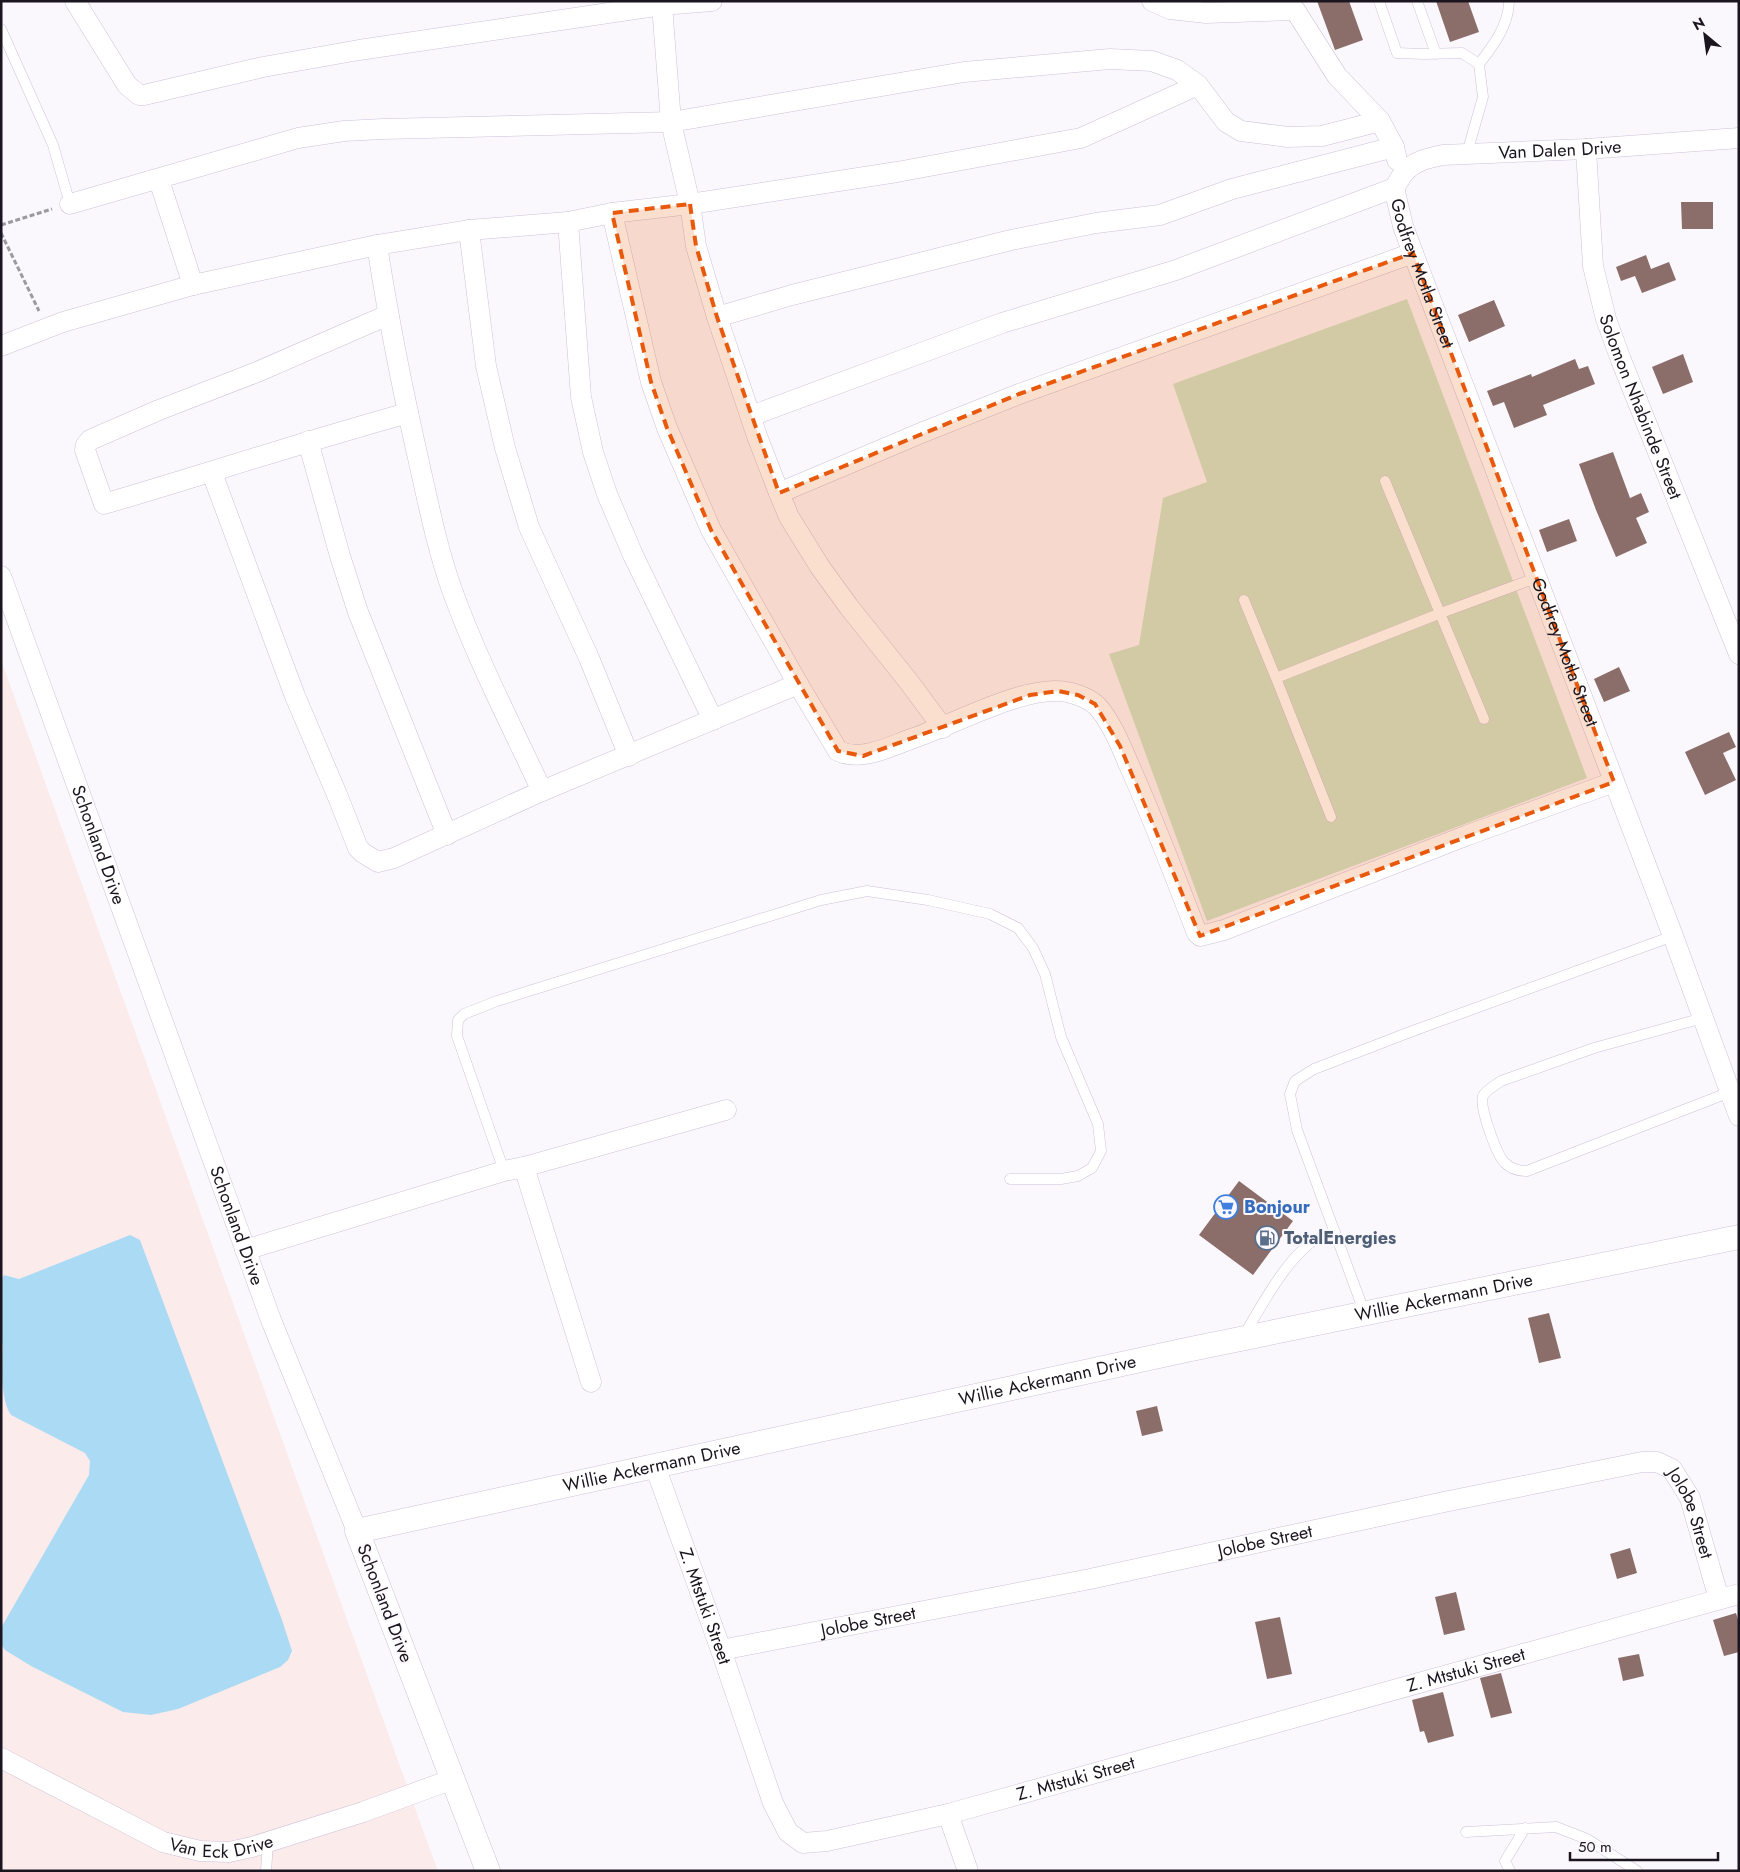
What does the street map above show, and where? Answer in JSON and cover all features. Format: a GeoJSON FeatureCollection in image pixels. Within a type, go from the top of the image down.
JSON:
{"type":"FeatureCollection","features":[{"type":"Feature","properties":{"kind":"street"},"geometry":{"type":"LineString","coordinates":[[75,1],[127,85],[139,95],[263,67],[360,50],[662,5],[712,1]]}},
{"type":"Feature","properties":{"kind":"street"},"geometry":{"type":"LineString","coordinates":[[1152,1],[1170,9],[1206,13],[1293,6]]}},
{"type":"Feature","properties":{"kind":"street"},"geometry":{"type":"LineString","coordinates":[[662,5],[671,122],[690,204],[696,246],[717,317],[779,493],[790,517],[820,567],[943,728]]}},
{"type":"Feature","properties":{"kind":"street","name":"Godfrey Motla Street"},"geometry":{"type":"LineString","coordinates":[[1293,6],[1337,76],[1380,121],[1394,147],[1403,226],[1673,936],[1739,1116]]}},
{"type":"Feature","properties":{"kind":"street"},"geometry":{"type":"LineString","coordinates":[[70,204],[116,190],[160,180],[298,138],[320,134],[450,126],[671,122],[964,72],[1110,58],[1152,62],[1177,70],[1198,86],[1226,122],[1241,131],[1288,137],[1322,136],[1380,121]]}},
{"type":"Feature","properties":{"kind":"street"},"geometry":{"type":"LineString","coordinates":[[1,346],[63,322],[193,285],[377,245],[469,230],[568,222],[612,213],[690,204],[898,172],[1081,138],[1198,86]]}},
{"type":"Feature","properties":{"kind":"street","name":"Van Dalen Drive"},"geometry":{"type":"LineString","coordinates":[[751,416],[1002,323],[1176,270],[1398,182],[1411,166],[1426,158],[1466,153],[1586,149],[1739,138]]}},
{"type":"Feature","properties":{"kind":"street"},"geometry":{"type":"LineString","coordinates":[[717,317],[792,295],[1011,240],[1096,223],[1160,215],[1232,190],[1394,147]]}},
{"type":"Feature","properties":{"kind":"street","name":"Solomon Nhabinde Street"},"geometry":{"type":"LineString","coordinates":[[1586,149],[1593,266],[1606,319],[1739,654]]}},
{"type":"Feature","properties":{"kind":"street"},"geometry":{"type":"LineString","coordinates":[[160,180],[193,285]]}},
{"type":"Feature","properties":{"kind":"street"},"geometry":{"type":"LineString","coordinates":[[612,213],[651,382],[667,428],[711,530],[832,744],[838,751],[847,755],[863,756],[943,728],[982,711],[1030,694],[1058,690],[1078,695],[1095,704],[1120,746],[1197,934],[1200,936],[1224,930],[1468,835],[1614,782]]}},
{"type":"Feature","properties":{"kind":"street"},"geometry":{"type":"LineString","coordinates":[[568,222],[582,397],[593,452],[607,494],[634,555],[713,720]]}},
{"type":"Feature","properties":{"kind":"street"},"geometry":{"type":"LineString","coordinates":[[469,230],[486,366],[505,448],[529,526],[589,658],[629,756]]}},
{"type":"Feature","properties":{"kind":"street"},"geometry":{"type":"LineString","coordinates":[[377,245],[388,315],[408,413],[430,511],[452,588],[475,649],[542,791]]}},
{"type":"Feature","properties":{"kind":"street"},"geometry":{"type":"LineString","coordinates":[[779,493],[1019,394],[1413,252]]}},
{"type":"Feature","properties":{"kind":"street"},"geometry":{"type":"LineString","coordinates":[[388,315],[257,372],[90,440],[86,445],[86,450],[104,504],[212,473],[308,441],[408,413]]}},
{"type":"Feature","properties":{"kind":"street"},"geometry":{"type":"LineString","coordinates":[[308,441],[340,556],[358,612],[447,835]]}},
{"type":"Feature","properties":{"kind":"street"},"geometry":{"type":"LineString","coordinates":[[212,473],[295,696],[358,848],[378,862],[394,858],[542,791],[798,684]]}},
{"type":"Feature","properties":{"kind":"street","name":"Schonland Drive"},"geometry":{"type":"LineString","coordinates":[[1,576],[271,1320],[357,1531],[452,1779],[484,1869]]}},
{"type":"Feature","properties":{"kind":"street"},"geometry":{"type":"LineString","coordinates":[[246,1250],[504,1171],[726,1110]]}},
{"type":"Feature","properties":{"kind":"street"},"geometry":{"type":"LineString","coordinates":[[524,1167],[591,1382]]}},
{"type":"Feature","properties":{"kind":"street","name":"Willie Ackermann Drive"},"geometry":{"type":"LineString","coordinates":[[357,1531],[1243,1338],[1739,1237]]}},
{"type":"Feature","properties":{"kind":"street","name":"Jolobe Street"},"geometry":{"type":"LineString","coordinates":[[721,1650],[1090,1578],[1444,1502],[1642,1462],[1657,1462],[1672,1469],[1690,1498],[1719,1599]]}},
{"type":"Feature","properties":{"kind":"street","name":"Z. Mtstuki Street"},"geometry":{"type":"LineString","coordinates":[[655,1466],[773,1803],[788,1832],[803,1843],[827,1841],[948,1814],[1739,1594]]}},
{"type":"Feature","properties":{"kind":"street","name":"Van Eck Drive"},"geometry":{"type":"LineString","coordinates":[[1,1758],[163,1842],[200,1851],[229,1852],[268,1843],[354,1815],[452,1779]]}},
{"type":"Feature","properties":{"kind":"street"},"geometry":{"type":"LineString","coordinates":[[948,1814],[968,1871]]}},
{"type":"Feature","properties":{"kind":"lane"},"geometry":{"type":"LineString","coordinates":[[1379,1],[1397,53],[1462,53],[1479,64]]}},
{"type":"Feature","properties":{"kind":"lane"},"geometry":{"type":"LineString","coordinates":[[1417,1],[1436,54]]}},
{"type":"Feature","properties":{"kind":"lane"},"geometry":{"type":"LineString","coordinates":[[1466,153],[1483,97],[1479,64],[1495,43],[1509,12],[1509,1]]}},
{"type":"Feature","properties":{"kind":"lane"},"geometry":{"type":"LineString","coordinates":[[1,28],[52,145],[70,204]]}},
{"type":"Feature","properties":{"kind":"lane"},"geometry":{"type":"LineString","coordinates":[[1385,481],[1484,719]]}},
{"type":"Feature","properties":{"kind":"lane"},"geometry":{"type":"LineString","coordinates":[[1276,678],[1536,578]]}},
{"type":"Feature","properties":{"kind":"lane"},"geometry":{"type":"LineString","coordinates":[[1244,600],[1331,817]]}},
{"type":"Feature","properties":{"kind":"lane"},"geometry":{"type":"LineString","coordinates":[[504,1171],[457,1036],[458,1020],[464,1014],[497,1001],[821,900],[867,891],[928,900],[990,914],[1018,928],[1033,948],[1045,974],[1060,1037],[1098,1124],[1101,1151],[1092,1168],[1078,1176],[1061,1179],[1010,1179]]}},
{"type":"Feature","properties":{"kind":"lane"},"geometry":{"type":"LineString","coordinates":[[1365,1314],[1297,1130],[1290,1094],[1296,1080],[1314,1069],[1410,1032],[1673,936]]}},
{"type":"Feature","properties":{"kind":"lane"},"geometry":{"type":"LineString","coordinates":[[1702,1018],[1594,1048],[1501,1081],[1483,1096],[1483,1106],[1491,1133],[1506,1164],[1518,1171],[1526,1171],[1730,1092]]}},
{"type":"Feature","properties":{"kind":"lane"},"geometry":{"type":"LineString","coordinates":[[1243,1338],[1261,1306],[1293,1262],[1310,1243],[1335,1232]]}},
{"type":"Feature","properties":{"kind":"lane"},"geometry":{"type":"LineString","coordinates":[[1466,1832],[1556,1827],[1587,1839],[1637,1871]]}},
{"type":"Feature","properties":{"kind":"lane"},"geometry":{"type":"LineString","coordinates":[[1510,1871],[1505,1861],[1525,1828]]}},
{"type":"Feature","properties":{"kind":"lane"},"geometry":{"type":"LineString","coordinates":[[266,1871],[268,1843]]}},
{"type":"Feature","properties":{"kind":"path"},"geometry":{"type":"LineString","coordinates":[[1,225],[70,204]]}},
{"type":"Feature","properties":{"kind":"path"},"geometry":{"type":"LineString","coordinates":[[1,233],[48,328]]}},
{"type":"Feature","properties":{"kind":"highlighted area"},"geometry":{"type":"Polygon","coordinates":[[[690,204],[696,246],[717,317],[779,493],[1019,394],[1413,253],[1614,782],[1200,936],[1120,746],[1095,704],[1078,695],[1058,691],[1030,695],[863,756],[838,751],[711,530],[667,428],[651,382],[612,213],[690,204]]]}},
{"type":"Feature","properties":{"kind":"shaded area"},"geometry":{"type":"Polygon","coordinates":[[[1,660],[428,1844],[438,1871],[1,1871],[1,660]]]}},
{"type":"Feature","properties":{"kind":"green space"},"geometry":{"type":"Polygon","coordinates":[[[1407,299],[1587,778],[1207,921],[1109,654],[1139,645],[1163,498],[1207,482],[1173,384],[1407,299]]]}},
{"type":"Feature","properties":{"kind":"water"},"geometry":{"type":"Polygon","coordinates":[[[130,1235],[140,1240],[292,1651],[288,1660],[280,1667],[178,1709],[151,1715],[123,1712],[31,1666],[5,1650],[1,1644],[1,1628],[89,1475],[90,1461],[85,1453],[11,1415],[7,1408],[2,1381],[1,1280],[4,1275],[19,1279],[130,1235]]]}},
{"type":"Feature","properties":{"kind":"building"},"geometry":{"type":"Polygon","coordinates":[[[1317,1],[1349,1],[1363,40],[1335,50],[1317,1]]]}},
{"type":"Feature","properties":{"kind":"building"},"geometry":{"type":"Polygon","coordinates":[[[1436,1],[1468,1],[1479,32],[1450,42],[1436,1]]]}},
{"type":"Feature","properties":{"kind":"building"},"geometry":{"type":"Polygon","coordinates":[[[1681,202],[1713,202],[1713,229],[1682,229],[1681,202]]]}},
{"type":"Feature","properties":{"kind":"building"},"geometry":{"type":"Polygon","coordinates":[[[1646,255],[1651,269],[1669,262],[1676,280],[1642,293],[1635,276],[1621,281],[1616,267],[1646,255]]]}},
{"type":"Feature","properties":{"kind":"building"},"geometry":{"type":"Polygon","coordinates":[[[1494,300],[1505,326],[1469,342],[1458,315],[1494,300]]]}},
{"type":"Feature","properties":{"kind":"building"},"geometry":{"type":"Polygon","coordinates":[[[1683,354],[1693,382],[1663,394],[1652,367],[1683,354]]]}},
{"type":"Feature","properties":{"kind":"building"},"geometry":{"type":"Polygon","coordinates":[[[1575,359],[1579,369],[1588,366],[1595,384],[1543,405],[1547,415],[1514,428],[1504,402],[1493,406],[1487,391],[1531,374],[1532,377],[1575,359]]]}},
{"type":"Feature","properties":{"kind":"building"},"geometry":{"type":"Polygon","coordinates":[[[1613,452],[1630,498],[1641,493],[1649,512],[1636,518],[1647,543],[1616,557],[1579,464],[1613,452]]]}},
{"type":"Feature","properties":{"kind":"building"},"geometry":{"type":"Polygon","coordinates":[[[1569,519],[1577,541],[1547,552],[1539,530],[1569,519]]]}},
{"type":"Feature","properties":{"kind":"building"},"geometry":{"type":"Polygon","coordinates":[[[1619,667],[1630,691],[1604,702],[1594,679],[1619,667]]]}},
{"type":"Feature","properties":{"kind":"building"},"geometry":{"type":"Polygon","coordinates":[[[1729,732],[1736,747],[1723,753],[1736,780],[1705,795],[1685,752],[1729,732]]]}},
{"type":"Feature","properties":{"kind":"building"},"geometry":{"type":"Polygon","coordinates":[[[1239,1181],[1293,1221],[1253,1275],[1199,1235],[1239,1181]]]}},
{"type":"Feature","properties":{"kind":"building"},"geometry":{"type":"Polygon","coordinates":[[[1549,1313],[1561,1358],[1539,1363],[1528,1318],[1549,1313]]]}},
{"type":"Feature","properties":{"kind":"building"},"geometry":{"type":"Polygon","coordinates":[[[1157,1406],[1163,1431],[1142,1436],[1136,1411],[1157,1406]]]}},
{"type":"Feature","properties":{"kind":"building"},"geometry":{"type":"Polygon","coordinates":[[[1630,1548],[1637,1573],[1617,1579],[1610,1554],[1630,1548]]]}},
{"type":"Feature","properties":{"kind":"building"},"geometry":{"type":"Polygon","coordinates":[[[1456,1592],[1465,1630],[1444,1635],[1435,1597],[1456,1592]]]}},
{"type":"Feature","properties":{"kind":"building"},"geometry":{"type":"Polygon","coordinates":[[[1736,1613],[1739,1623],[1739,1652],[1724,1656],[1713,1620],[1736,1613]]]}},
{"type":"Feature","properties":{"kind":"building"},"geometry":{"type":"Polygon","coordinates":[[[1280,1617],[1292,1674],[1267,1679],[1255,1622],[1280,1617]]]}},
{"type":"Feature","properties":{"kind":"building"},"geometry":{"type":"Polygon","coordinates":[[[1639,1654],[1644,1676],[1623,1681],[1618,1658],[1639,1654]]]}},
{"type":"Feature","properties":{"kind":"building"},"geometry":{"type":"Polygon","coordinates":[[[1501,1673],[1512,1713],[1491,1718],[1480,1678],[1501,1673]]]}},
{"type":"Feature","properties":{"kind":"building"},"geometry":{"type":"Polygon","coordinates":[[[1443,1692],[1454,1736],[1428,1743],[1424,1731],[1420,1732],[1412,1700],[1443,1692]]]}},
{"type":"Feature","properties":{"kind":"place","name":"Bonjour"},"geometry":{"type":"Point","coordinates":[1226,1207]}},
{"type":"Feature","properties":{"kind":"place","name":"TotalEnergies"},"geometry":{"type":"Point","coordinates":[1267,1238]}}]}
